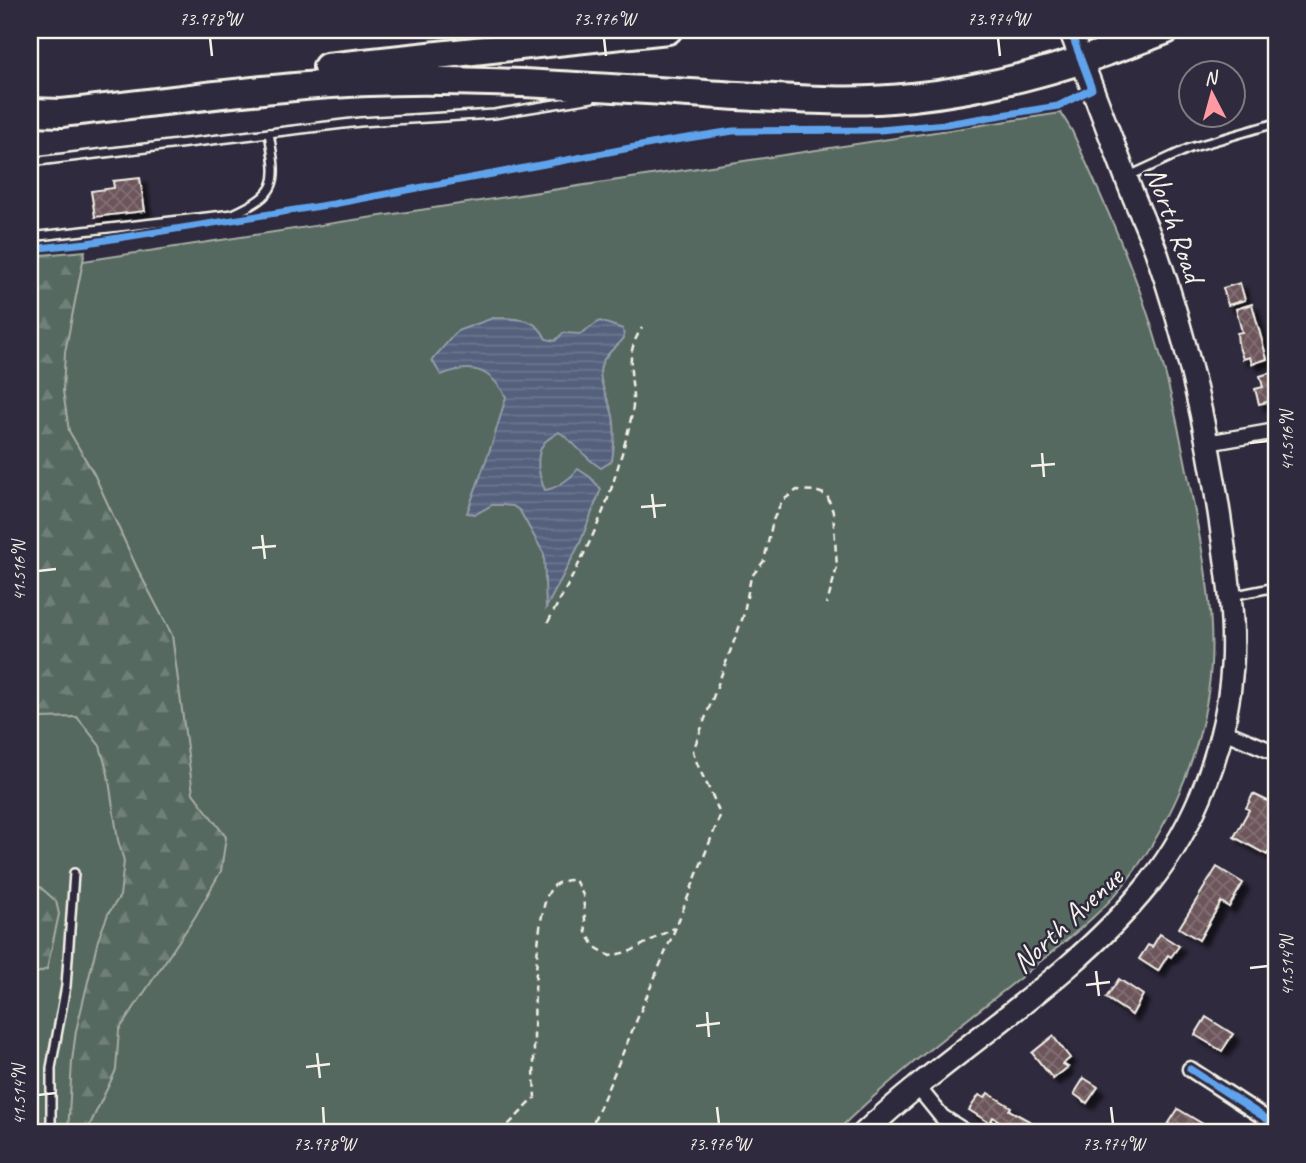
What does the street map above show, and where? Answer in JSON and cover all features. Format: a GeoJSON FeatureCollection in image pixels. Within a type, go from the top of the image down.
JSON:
{"type":"FeatureCollection","features":[{"type":"Feature","properties":{"kind":"highway"},"geometry":{"type":"LineString","coordinates":[[30,100],[668,30]]}},
{"type":"Feature","properties":{"kind":"highway"},"geometry":{"type":"LineString","coordinates":[[30,112],[62,113],[369,81],[456,81],[809,100],[909,98],[1030,77],[1082,62],[1166,30]]}},
{"type":"Feature","properties":{"kind":"main road","name":"North Road"},"geometry":{"type":"LineString","coordinates":[[1070,30],[1167,286],[1207,443]]}},
{"type":"Feature","properties":{"kind":"main road","name":"North Avenue"},"geometry":{"type":"LineString","coordinates":[[864,1133],[917,1086],[1099,939],[1128,909],[1164,864],[1186,827],[1203,789],[1221,730],[1232,667],[1231,596],[1207,443]]}},
{"type":"Feature","properties":{"kind":"street"},"geometry":{"type":"LineString","coordinates":[[1207,443],[1276,431]]}},
{"type":"Feature","properties":{"kind":"street"},"geometry":{"type":"LineString","coordinates":[[1221,730],[1276,753]]}},
{"type":"Feature","properties":{"kind":"street"},"geometry":{"type":"LineString","coordinates":[[1190,1069],[1276,1125]]}},
{"type":"Feature","properties":{"kind":"street"},"geometry":{"type":"LineString","coordinates":[[917,1086],[942,1117],[967,1133]]}},
{"type":"Feature","properties":{"kind":"lane"},"geometry":{"type":"LineString","coordinates":[[30,162],[360,122],[494,114],[638,90]]}},
{"type":"Feature","properties":{"kind":"lane"},"geometry":{"type":"LineString","coordinates":[[1126,177],[1190,148],[1276,123]]}},
{"type":"Feature","properties":{"kind":"lane"},"geometry":{"type":"LineString","coordinates":[[30,237],[233,214],[254,205],[271,191],[275,172],[269,132]]}},
{"type":"Feature","properties":{"kind":"lane"},"geometry":{"type":"LineString","coordinates":[[1231,596],[1276,587]]}},
{"type":"Feature","properties":{"kind":"lane"},"geometry":{"type":"LineString","coordinates":[[51,1133],[51,1068],[66,986],[74,873]]}},
{"type":"Feature","properties":{"kind":"path"},"geometry":{"type":"LineString","coordinates":[[548,622],[594,538],[614,479],[633,407],[629,363],[635,339],[642,328]]}},
{"type":"Feature","properties":{"kind":"path"},"geometry":{"type":"LineString","coordinates":[[589,1133],[720,816],[693,751],[743,617],[751,577],[764,561],[773,520],[782,501],[797,490],[827,495],[833,512],[837,567],[827,604]]}},
{"type":"Feature","properties":{"kind":"path"},"geometry":{"type":"LineString","coordinates":[[500,1133],[535,1098],[532,1052],[537,970],[541,925],[550,890],[563,880],[575,880],[583,895],[586,932],[595,947],[610,956],[631,951],[676,927]]}},
{"type":"Feature","properties":{"kind":"green space"},"geometry":{"type":"Polygon","coordinates":[[[1061,113],[1072,131],[1118,236],[1159,351],[1198,526],[1211,626],[1208,694],[1203,722],[1185,778],[1146,855],[1106,905],[904,1071],[835,1133],[30,1133],[30,269],[1061,113]]]}},
{"type":"Feature","properties":{"kind":"green space"},"geometry":{"type":"Polygon","coordinates":[[[85,251],[65,352],[63,391],[69,431],[94,474],[137,568],[172,635],[193,793],[226,837],[221,871],[195,917],[119,1030],[116,1070],[86,1133],[68,1133],[76,1031],[98,940],[108,914],[120,896],[124,861],[118,840],[108,774],[100,746],[77,717],[41,718],[30,730],[30,256],[85,251]]]}},
{"type":"Feature","properties":{"kind":"green space"},"geometry":{"type":"Polygon","coordinates":[[[40,887],[56,901],[59,914],[47,969],[30,976],[30,888],[40,887]]]}},
{"type":"Feature","properties":{"kind":"water"},"geometry":{"type":"Polygon","coordinates":[[[493,318],[524,320],[537,326],[546,339],[555,341],[563,333],[580,334],[600,321],[623,329],[624,338],[607,356],[600,369],[614,422],[612,461],[601,468],[559,432],[544,443],[539,454],[539,473],[545,490],[554,488],[578,469],[601,489],[580,543],[546,608],[544,554],[520,511],[513,506],[492,505],[476,514],[467,513],[506,397],[486,374],[462,369],[441,375],[432,360],[457,331],[493,318]]]}},
{"type":"Feature","properties":{"kind":"building"},"geometry":{"type":"Polygon","coordinates":[[[140,178],[145,211],[95,217],[91,191],[114,188],[113,181],[140,178]]]}},
{"type":"Feature","properties":{"kind":"building"},"geometry":{"type":"Polygon","coordinates":[[[1240,283],[1245,300],[1228,305],[1223,288],[1240,283]]]}},
{"type":"Feature","properties":{"kind":"building"},"geometry":{"type":"Polygon","coordinates":[[[1252,304],[1267,359],[1252,364],[1250,357],[1243,359],[1238,344],[1237,333],[1242,332],[1236,309],[1252,304]]]}},
{"type":"Feature","properties":{"kind":"building"},"geometry":{"type":"Polygon","coordinates":[[[1276,371],[1276,400],[1259,404],[1255,389],[1263,387],[1260,376],[1276,371]]]}},
{"type":"Feature","properties":{"kind":"building"},"geometry":{"type":"Polygon","coordinates":[[[1253,794],[1276,805],[1276,820],[1270,833],[1276,838],[1267,855],[1234,837],[1249,810],[1246,808],[1253,794]]]}},
{"type":"Feature","properties":{"kind":"building"},"geometry":{"type":"Polygon","coordinates":[[[1217,867],[1243,883],[1229,907],[1221,902],[1199,940],[1179,928],[1217,867]]]}},
{"type":"Feature","properties":{"kind":"building"},"geometry":{"type":"Polygon","coordinates":[[[1160,934],[1179,946],[1171,957],[1168,955],[1158,971],[1139,959],[1148,945],[1152,947],[1160,934]]]}},
{"type":"Feature","properties":{"kind":"building"},"geometry":{"type":"Polygon","coordinates":[[[1119,979],[1143,995],[1132,1015],[1106,998],[1119,979]]]}},
{"type":"Feature","properties":{"kind":"building"},"geometry":{"type":"Polygon","coordinates":[[[1206,1017],[1233,1034],[1222,1051],[1195,1035],[1206,1017]]]}},
{"type":"Feature","properties":{"kind":"building"},"geometry":{"type":"Polygon","coordinates":[[[1053,1036],[1070,1058],[1063,1064],[1068,1067],[1053,1079],[1032,1053],[1053,1036]]]}},
{"type":"Feature","properties":{"kind":"building"},"geometry":{"type":"Polygon","coordinates":[[[1084,1078],[1098,1087],[1087,1103],[1074,1094],[1084,1078]]]}},
{"type":"Feature","properties":{"kind":"building"},"geometry":{"type":"Polygon","coordinates":[[[988,1093],[1011,1107],[1009,1110],[1051,1133],[1017,1133],[993,1117],[990,1123],[969,1110],[979,1095],[985,1098],[988,1093]]]}},
{"type":"Feature","properties":{"kind":"building"},"geometry":{"type":"Polygon","coordinates":[[[1178,1109],[1218,1133],[1178,1133],[1167,1126],[1178,1109]]]}},
{"type":"Feature","properties":{"kind":"cycle path"},"geometry":{"type":"LineString","coordinates":[[30,249],[87,243],[333,204],[733,131],[880,130],[946,124],[1058,106],[1092,89],[1070,30]]}},
{"type":"Feature","properties":{"kind":"cycle path"},"geometry":{"type":"LineString","coordinates":[[1190,1069],[1276,1125]]}}]}
